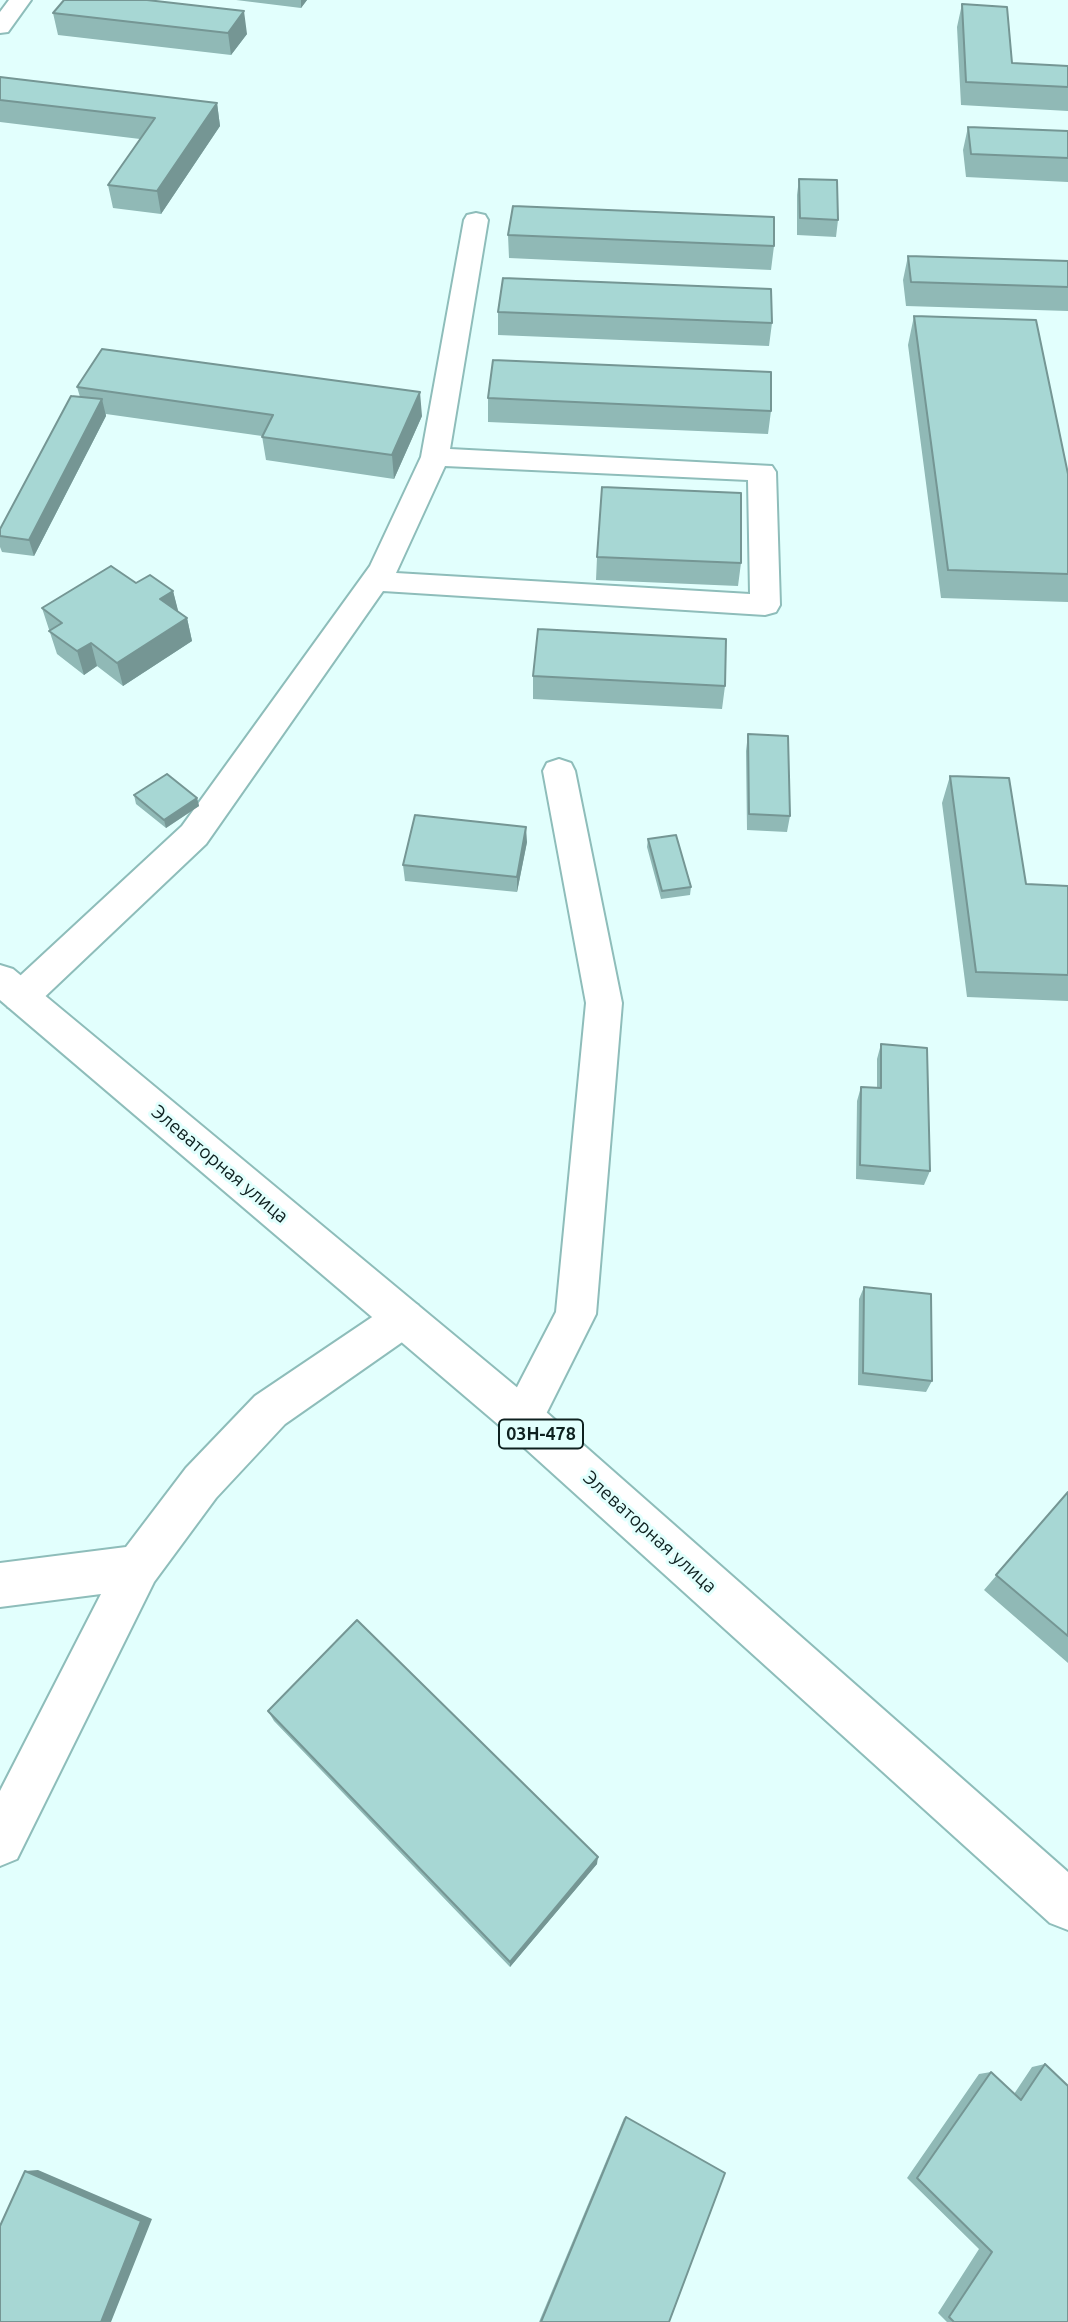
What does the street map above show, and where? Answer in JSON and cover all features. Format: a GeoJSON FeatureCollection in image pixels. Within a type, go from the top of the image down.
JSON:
{"type":"FeatureCollection","features":[{"type":"Feature","properties":{"kind":"main road"},"geometry":{"type":"LineString","coordinates":[[0,27],[20,0]]}},
{"type":"Feature","properties":{"kind":"main road"},"geometry":{"type":"LineString","coordinates":[[10,988],[194,835],[384,568],[435,457],[476,220]]}},
{"type":"Feature","properties":{"kind":"main road"},"geometry":{"type":"LineString","coordinates":[[375,580],[765,605],[762,472],[435,457]]}},
{"type":"Feature","properties":{"kind":"main road"},"geometry":{"type":"LineString","coordinates":[[522,1418],[576,1314],[604,1003],[559,771]]}},
{"type":"Feature","properties":{"kind":"main road","name":"Элеваторная улица"},"geometry":{"type":"LineString","coordinates":[[10,988],[522,1418],[1068,1905]]}},
{"type":"Feature","properties":{"kind":"main road"},"geometry":{"type":"LineString","coordinates":[[0,1842],[138,1567],[201,1483],[270,1410],[404,1318]]}},
{"type":"Feature","properties":{"kind":"main road"},"geometry":{"type":"LineString","coordinates":[[0,1585],[138,1567]]}},
{"type":"Feature","properties":{"kind":"building"},"geometry":{"type":"Polygon","coordinates":[[[64,0],[147,0],[244,11],[228,33],[53,13],[64,0]]]}},
{"type":"Feature","properties":{"kind":"building"},"geometry":{"type":"Polygon","coordinates":[[[962,4],[1007,7],[1012,63],[1068,66],[1068,87],[966,82],[962,4]]]}},
{"type":"Feature","properties":{"kind":"building"},"geometry":{"type":"Polygon","coordinates":[[[0,77],[217,103],[157,191],[108,185],[155,118],[0,100],[0,77]]]}},
{"type":"Feature","properties":{"kind":"building"},"geometry":{"type":"Polygon","coordinates":[[[968,127],[1068,131],[1068,158],[971,154],[968,127]]]}},
{"type":"Feature","properties":{"kind":"building"},"geometry":{"type":"Polygon","coordinates":[[[799,179],[837,180],[838,220],[800,218],[799,179]]]}},
{"type":"Feature","properties":{"kind":"building"},"geometry":{"type":"Polygon","coordinates":[[[513,206],[774,217],[774,246],[508,235],[513,206]]]}},
{"type":"Feature","properties":{"kind":"building"},"geometry":{"type":"Polygon","coordinates":[[[908,256],[1068,261],[1068,287],[911,282],[908,256]]]}},
{"type":"Feature","properties":{"kind":"building"},"geometry":{"type":"Polygon","coordinates":[[[503,278],[771,289],[772,323],[498,312],[503,278]]]}},
{"type":"Feature","properties":{"kind":"building"},"geometry":{"type":"Polygon","coordinates":[[[914,316],[1036,320],[1068,474],[1068,574],[948,570],[914,316]]]}},
{"type":"Feature","properties":{"kind":"building"},"geometry":{"type":"Polygon","coordinates":[[[102,349],[420,392],[392,455],[262,437],[273,415],[77,387],[102,349]]]}},
{"type":"Feature","properties":{"kind":"building"},"geometry":{"type":"Polygon","coordinates":[[[493,360],[771,372],[771,411],[488,398],[493,360]]]}},
{"type":"Feature","properties":{"kind":"building"},"geometry":{"type":"Polygon","coordinates":[[[71,396],[102,399],[29,540],[0,536],[0,529],[71,396]]]}},
{"type":"Feature","properties":{"kind":"building"},"geometry":{"type":"Polygon","coordinates":[[[602,487],[741,493],[741,563],[597,557],[602,487]]]}},
{"type":"Feature","properties":{"kind":"building"},"geometry":{"type":"Polygon","coordinates":[[[111,566],[136,583],[150,575],[173,591],[160,599],[187,618],[117,663],[91,643],[77,651],[49,631],[62,623],[42,608],[111,566]]]}},
{"type":"Feature","properties":{"kind":"building"},"geometry":{"type":"Polygon","coordinates":[[[538,629],[726,639],[725,686],[533,676],[538,629]]]}},
{"type":"Feature","properties":{"kind":"building"},"geometry":{"type":"Polygon","coordinates":[[[748,734],[788,736],[790,816],[749,814],[748,734]]]}},
{"type":"Feature","properties":{"kind":"building"},"geometry":{"type":"Polygon","coordinates":[[[167,774],[197,798],[164,820],[134,795],[167,774]]]}},
{"type":"Feature","properties":{"kind":"building"},"geometry":{"type":"Polygon","coordinates":[[[950,776],[1009,778],[1026,884],[1068,886],[1068,975],[976,972],[950,776]]]}},
{"type":"Feature","properties":{"kind":"building"},"geometry":{"type":"Polygon","coordinates":[[[415,815],[526,827],[517,877],[403,865],[415,815]]]}},
{"type":"Feature","properties":{"kind":"building"},"geometry":{"type":"Polygon","coordinates":[[[676,835],[691,887],[662,891],[648,839],[676,835]]]}},
{"type":"Feature","properties":{"kind":"building"},"geometry":{"type":"Polygon","coordinates":[[[881,1044],[927,1048],[930,1171],[860,1165],[861,1087],[881,1088],[881,1044]]]}},
{"type":"Feature","properties":{"kind":"building"},"geometry":{"type":"Polygon","coordinates":[[[864,1287],[931,1294],[932,1381],[863,1373],[864,1287]]]}},
{"type":"Feature","properties":{"kind":"building"},"geometry":{"type":"Polygon","coordinates":[[[1068,1492],[1068,1636],[996,1575],[1068,1492]]]}},
{"type":"Feature","properties":{"kind":"building"},"geometry":{"type":"Polygon","coordinates":[[[357,1620],[598,1857],[510,1962],[268,1711],[357,1620]]]}},
{"type":"Feature","properties":{"kind":"building"},"geometry":{"type":"Polygon","coordinates":[[[1045,2064],[1068,2086],[1068,2322],[954,2322],[949,2317],[992,2252],[917,2178],[991,2072],[1021,2100],[1045,2064]]]}},
{"type":"Feature","properties":{"kind":"building"},"geometry":{"type":"Polygon","coordinates":[[[626,2117],[725,2173],[669,2322],[541,2322],[626,2117]]]}},
{"type":"Feature","properties":{"kind":"building"},"geometry":{"type":"Polygon","coordinates":[[[25,2171],[141,2221],[101,2322],[0,2322],[0,2226],[25,2171]]]}}]}
